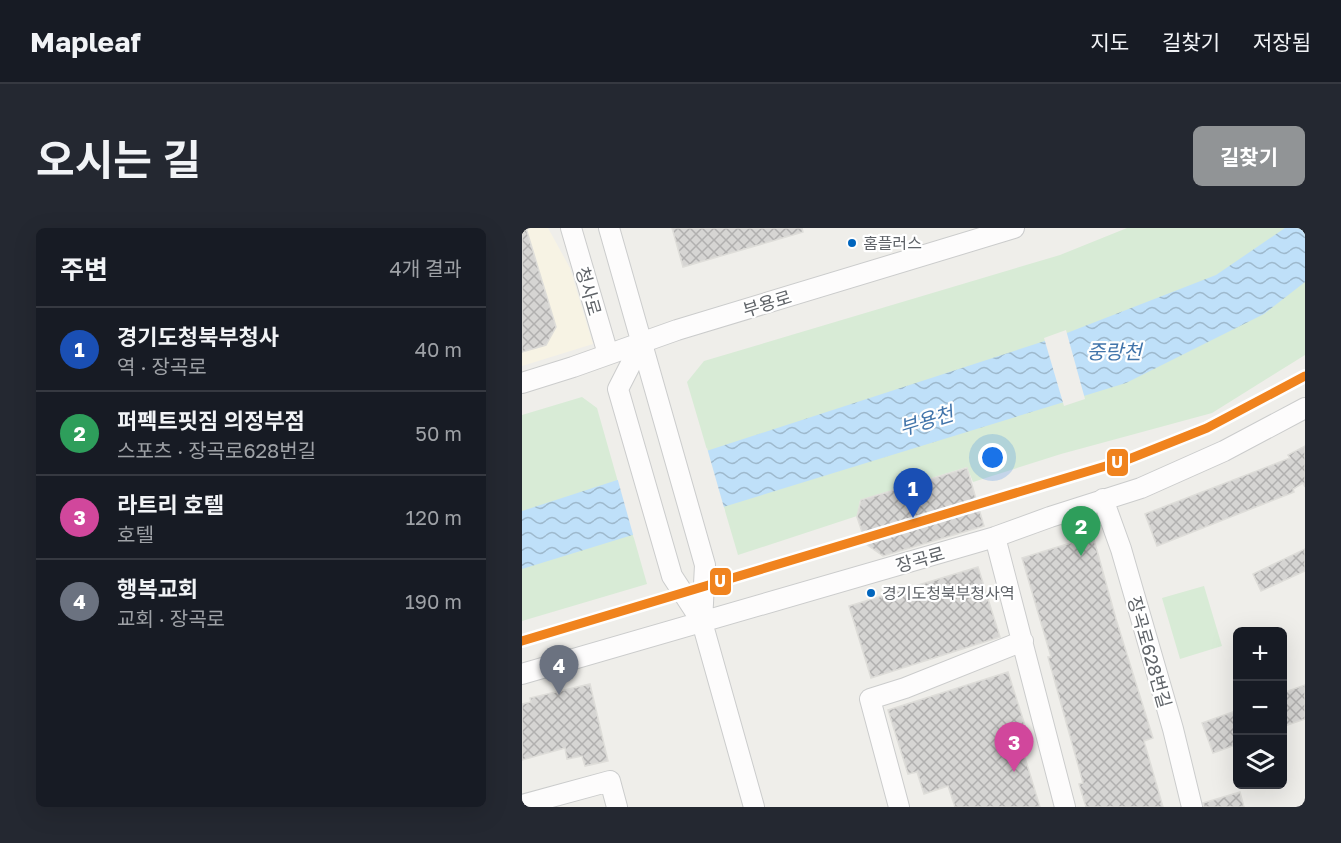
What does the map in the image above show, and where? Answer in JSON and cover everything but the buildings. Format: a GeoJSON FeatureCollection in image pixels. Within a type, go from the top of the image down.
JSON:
{"type":"FeatureCollection","features":[{"type":"Feature","properties":{"kind":"street","name":"청사로"},"geometry":{"type":"LineString","coordinates":[[571,228],[608,354]]}},
{"type":"Feature","properties":{"kind":"street","name":"청사로"},"geometry":{"type":"LineString","coordinates":[[609,228],[705,565],[702,622]]}},
{"type":"Feature","properties":{"kind":"street","name":"부용로"},"geometry":{"type":"LineString","coordinates":[[522,383],[677,330],[1014,228]]}},
{"type":"Feature","properties":{"kind":"street"},"geometry":{"type":"LineString","coordinates":[[642,342],[618,388],[621,402],[672,576],[702,622],[754,807]]}},
{"type":"Feature","properties":{"kind":"street","name":"장곡로"},"geometry":{"type":"LineString","coordinates":[[522,674],[995,537],[1141,488],[1224,451],[1305,408]]}},
{"type":"Feature","properties":{"kind":"street","name":"장곡로628번길"},"geometry":{"type":"LineString","coordinates":[[1103,499],[1121,549],[1192,807]]}},
{"type":"Feature","properties":{"kind":"street"},"geometry":{"type":"LineString","coordinates":[[995,537],[1065,807]]}},
{"type":"Feature","properties":{"kind":"street"},"geometry":{"type":"LineString","coordinates":[[899,807],[870,699],[905,688],[1023,641]]}},
{"type":"Feature","properties":{"kind":"street"},"geometry":{"type":"LineString","coordinates":[[522,805],[610,781],[617,807]]}},
{"type":"Feature","properties":{"kind":"shaded area"},"geometry":{"type":"Polygon","coordinates":[[[522,228],[548,228],[570,268],[593,344],[522,366],[522,228]]]}},
{"type":"Feature","properties":{"kind":"green space"},"geometry":{"type":"Polygon","coordinates":[[[1127,228],[1305,228],[1305,355],[1212,413],[1061,454],[973,482],[967,467],[860,500],[857,516],[738,555],[687,382],[704,361],[1060,255],[1127,228]]]}},
{"type":"Feature","properties":{"kind":"green space"},"geometry":{"type":"Polygon","coordinates":[[[582,397],[597,408],[647,584],[522,621],[522,415],[582,397]]]}},
{"type":"Feature","properties":{"kind":"green space"},"geometry":{"type":"Polygon","coordinates":[[[1204,586],[1222,646],[1180,659],[1162,598],[1204,586]]]}},
{"type":"Feature","properties":{"kind":"water","name":"중랑천"},"geometry":{"type":"Polygon","coordinates":[[[1285,228],[1305,228],[1305,282],[1264,314],[1126,383],[522,569],[522,511],[1054,338],[1216,275],[1285,228]]]}},
{"type":"Feature","properties":{"kind":"pier"},"geometry":{"type":"Polygon","coordinates":[[[1066,330],[1085,399],[1064,406],[1044,338],[1066,330]]]}},
{"type":"Feature","properties":{"kind":"pier"},"geometry":{"type":"Polygon","coordinates":[[[707,448],[725,511],[634,538],[617,477],[707,448]]]}},
{"type":"Feature","properties":{"kind":"transit line","name":"U"},"geometry":{"type":"LineString","coordinates":[[522,641],[1129,459],[1207,428],[1305,376]]}},
{"type":"Feature","properties":{"kind":"place","name":"홈플러스"},"geometry":{"type":"Point","coordinates":[852,243]}},
{"type":"Feature","properties":{"kind":"place","name":"경기도청북부청사"},"geometry":{"type":"Point","coordinates":[913,518]}},
{"type":"Feature","properties":{"kind":"place","name":"퍼펙트핏짐 의정부점"},"geometry":{"type":"Point","coordinates":[1081,556]}},
{"type":"Feature","properties":{"kind":"place","name":"경기도청북부청사역"},"geometry":{"type":"Point","coordinates":[871,593]}},
{"type":"Feature","properties":{"kind":"place","name":"행복교회"},"geometry":{"type":"Point","coordinates":[559,695]}},
{"type":"Feature","properties":{"kind":"place","name":"라트리 호텔"},"geometry":{"type":"Point","coordinates":[1014,772]}},
{"type":"Feature","properties":{"kind":"water label","name":"부용천"},"geometry":{"type":"Point","coordinates":[926,420]}}]}
